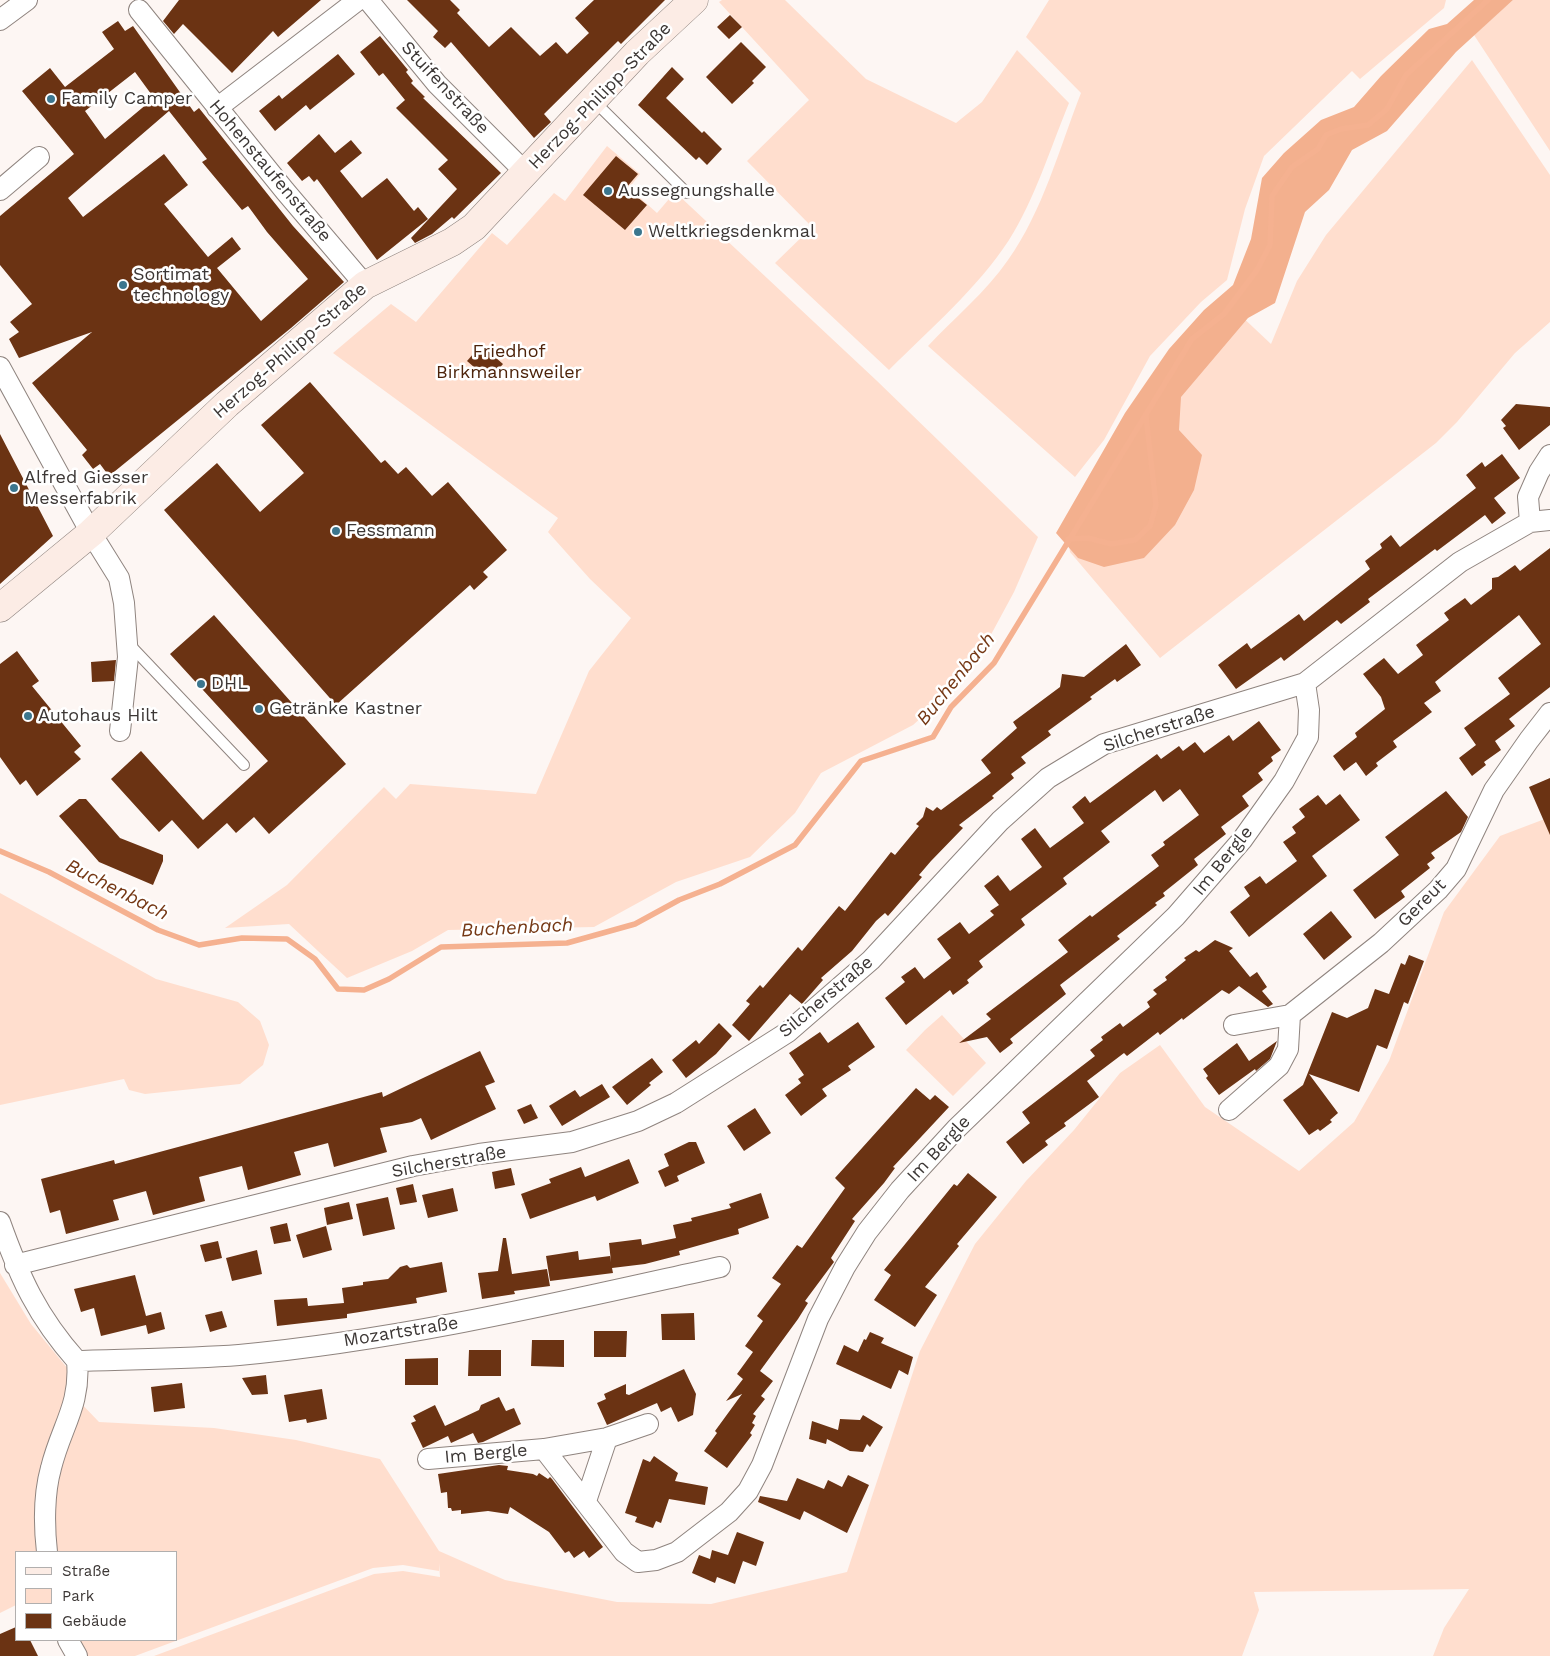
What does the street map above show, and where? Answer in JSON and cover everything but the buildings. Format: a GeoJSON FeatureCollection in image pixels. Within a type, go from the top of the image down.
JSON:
{"type":"FeatureCollection","features":[{"type":"Feature","properties":{"kind":"street"},"geometry":{"type":"LineString","coordinates":[[0,20],[27,0]]}},
{"type":"Feature","properties":{"kind":"street"},"geometry":{"type":"LineString","coordinates":[[217,108],[358,0]]}},
{"type":"Feature","properties":{"kind":"street","name":"Stuifenstraße"},"geometry":{"type":"LineString","coordinates":[[368,0],[437,84],[526,173]]}},
{"type":"Feature","properties":{"kind":"street","name":"Herzog-Philipp-Straße"},"geometry":{"type":"LineString","coordinates":[[0,608],[91,533],[227,404],[365,285],[452,242],[474,227],[637,54],[694,0]]}},
{"type":"Feature","properties":{"kind":"street","name":"Hohenstaufenstraße"},"geometry":{"type":"LineString","coordinates":[[139,10],[217,108],[365,285]]}},
{"type":"Feature","properties":{"kind":"street"},"geometry":{"type":"LineString","coordinates":[[0,190],[39,157]]}},
{"type":"Feature","properties":{"kind":"street"},"geometry":{"type":"LineString","coordinates":[[0,367],[91,533],[119,578],[128,642],[120,731]]}},
{"type":"Feature","properties":{"kind":"street"},"geometry":{"type":"LineString","coordinates":[[1530,522],[1528,497],[1539,472],[1550,455]]}},
{"type":"Feature","properties":{"kind":"street","name":"Silcherstraße"},"geometry":{"type":"LineString","coordinates":[[15,1265],[413,1166],[480,1154],[572,1142],[638,1121],[676,1102],[788,1032],[871,960],[1000,821],[1048,778],[1104,744],[1305,683],[1460,562],[1530,522],[1550,520]]}},
{"type":"Feature","properties":{"kind":"street","name":"Im Bergle"},"geometry":{"type":"LineString","coordinates":[[544,1449],[624,1552],[638,1562],[656,1560],[677,1552],[729,1512],[748,1492],[762,1465],[818,1319],[867,1232],[900,1190],[956,1129],[1176,916],[1236,848],[1284,781],[1308,737],[1309,710],[1305,683]]}},
{"type":"Feature","properties":{"kind":"street","name":"Gereut"},"geometry":{"type":"LineString","coordinates":[[1234,1025],[1290,1015],[1381,943],[1456,869],[1494,790],[1550,714]]}},
{"type":"Feature","properties":{"kind":"street"},"geometry":{"type":"LineString","coordinates":[[1229,1110],[1279,1066],[1288,1049],[1290,1015]]}},
{"type":"Feature","properties":{"kind":"street"},"geometry":{"type":"LineString","coordinates":[[0,1222],[15,1265],[33,1303],[52,1332],[77,1360],[79,1381],[76,1398],[50,1469],[46,1510],[47,1551]]}},
{"type":"Feature","properties":{"kind":"street","name":"Mozartstraße"},"geometry":{"type":"LineString","coordinates":[[77,1360],[238,1355],[344,1342],[433,1329],[720,1267]]}},
{"type":"Feature","properties":{"kind":"street","name":"Im Bergle"},"geometry":{"type":"LineString","coordinates":[[428,1459],[544,1449],[608,1438],[648,1424]]}},
{"type":"Feature","properties":{"kind":"street"},"geometry":{"type":"LineString","coordinates":[[586,1501],[608,1438]]}},
{"type":"Feature","properties":{"kind":"street"},"geometry":{"type":"LineString","coordinates":[[69,1641],[77,1656]]}},
{"type":"Feature","properties":{"kind":"lane"},"geometry":{"type":"LineString","coordinates":[[593,101],[687,193]]}},
{"type":"Feature","properties":{"kind":"lane"},"geometry":{"type":"LineString","coordinates":[[128,642],[244,765]]}},
{"type":"Feature","properties":{"kind":"green space"},"geometry":{"type":"Polygon","coordinates":[[[722,0],[785,0],[866,79],[956,123],[982,102],[1017,50],[1069,103],[1027,208],[1009,240],[968,292],[889,370],[775,263],[812,227],[747,161],[809,100],[719,2],[722,0]]]}},
{"type":"Feature","properties":{"kind":"green space"},"geometry":{"type":"Polygon","coordinates":[[[1049,0],[1446,0],[1444,8],[1360,79],[1352,71],[1264,156],[1245,209],[1227,280],[1201,302],[1150,356],[1104,440],[1075,477],[928,346],[990,283],[1020,241],[1041,200],[1081,93],[1026,37],[1049,0]]]}},
{"type":"Feature","properties":{"kind":"green space"},"geometry":{"type":"Polygon","coordinates":[[[1513,0],[1550,0],[1550,151],[1474,35],[1513,0]]]}},
{"type":"Feature","properties":{"kind":"green space"},"geometry":{"type":"Polygon","coordinates":[[[1472,60],[1550,175],[1550,322],[1515,353],[1457,422],[1436,443],[1160,658],[1070,552],[1068,539],[1237,312],[1271,344],[1297,281],[1326,235],[1472,60]]]}},
{"type":"Feature","properties":{"kind":"green space","name":"Friedhof Birkmannsweiler"},"geometry":{"type":"Polygon","coordinates":[[[607,146],[640,174],[629,188],[657,213],[675,192],[876,380],[1038,537],[1014,592],[987,642],[956,687],[913,725],[821,773],[795,813],[750,857],[676,882],[594,927],[448,930],[412,951],[347,978],[289,924],[225,928],[287,885],[384,787],[396,799],[410,784],[536,794],[589,671],[631,618],[590,579],[548,532],[558,518],[333,353],[391,304],[416,322],[492,233],[507,245],[554,193],[565,201],[607,146]]]}},
{"type":"Feature","properties":{"kind":"green space"},"geometry":{"type":"Polygon","coordinates":[[[1550,817],[1550,1656],[1433,1656],[1444,1628],[1469,1589],[1254,1592],[1259,1610],[1242,1656],[154,1656],[374,1574],[403,1571],[440,1577],[439,1563],[439,1571],[403,1565],[373,1568],[178,1640],[178,1551],[47,1551],[46,1516],[76,1398],[99,1422],[214,1428],[296,1440],[380,1459],[439,1551],[505,1580],[617,1602],[711,1604],[847,1572],[920,1351],[975,1244],[1026,1181],[1074,1130],[1120,1073],[1160,1045],[1205,1107],[1299,1171],[1354,1122],[1389,1061],[1444,912],[1500,836],[1550,817]]]}},
{"type":"Feature","properties":{"kind":"green space"},"geometry":{"type":"Polygon","coordinates":[[[0,893],[156,979],[238,1002],[260,1021],[269,1045],[263,1065],[240,1084],[145,1094],[129,1090],[124,1079],[0,1105],[0,893]]]}},
{"type":"Feature","properties":{"kind":"green space"},"geometry":{"type":"Polygon","coordinates":[[[942,1015],[986,1063],[953,1096],[906,1050],[942,1015]]]}},
{"type":"Feature","properties":{"kind":"green space"},"geometry":{"type":"Polygon","coordinates":[[[0,1273],[31,1324],[68,1369],[65,1396],[44,1460],[38,1551],[15,1551],[15,1606],[0,1613],[0,1273]]]}},
{"type":"Feature","properties":{"kind":"green space"},"geometry":{"type":"Polygon","coordinates":[[[70,1641],[176,1641],[135,1656],[78,1656],[70,1641]]]}},
{"type":"Feature","properties":{"kind":"shaded area"},"geometry":{"type":"Polygon","coordinates":[[[1474,0],[1513,0],[1456,52],[1387,131],[1352,150],[1329,190],[1305,212],[1275,303],[1248,318],[1181,397],[1179,430],[1202,455],[1194,490],[1175,525],[1144,558],[1104,567],[1078,558],[1056,533],[1125,413],[1169,349],[1204,310],[1233,285],[1251,239],[1262,178],[1284,153],[1321,120],[1354,107],[1381,76],[1429,29],[1447,24],[1474,0]]]}},
{"type":"Feature","properties":{"kind":"waterway","name":"Buchenbach"},"geometry":{"type":"LineString","coordinates":[[0,851],[49,872],[158,930],[199,945],[242,938],[287,939],[315,959],[338,989],[364,990],[389,979],[441,947],[567,943],[635,924],[679,900],[720,884],[795,845],[861,761],[933,737],[951,707],[994,663],[1192,339],[1224,314],[1257,270],[1270,245],[1272,196],[1292,167],[1318,149],[1326,135],[1341,129],[1368,125],[1387,109],[1406,75],[1488,0]]}},
{"type":"Feature","properties":{"kind":"waterway","name":"Buchenbach"},"geometry":{"type":"LineString","coordinates":[[1068,539],[1088,538],[1111,544],[1135,540],[1150,526],[1156,505],[1146,416]]}},
{"type":"Feature","properties":{"kind":"place","name":"Family Camper"},"geometry":{"type":"Point","coordinates":[51,99]}},
{"type":"Feature","properties":{"kind":"place","name":"Aussegnungshalle"},"geometry":{"type":"Point","coordinates":[608,191]}},
{"type":"Feature","properties":{"kind":"place","name":"Weltkriegsdenkmal"},"geometry":{"type":"Point","coordinates":[638,232]}},
{"type":"Feature","properties":{"kind":"place","name":"Sortimat technology"},"geometry":{"type":"Point","coordinates":[123,285]}},
{"type":"Feature","properties":{"kind":"place","name":"Alfred Giesser Messerfabrik"},"geometry":{"type":"Point","coordinates":[14,488]}},
{"type":"Feature","properties":{"kind":"place","name":"Fessmann"},"geometry":{"type":"Point","coordinates":[336,531]}},
{"type":"Feature","properties":{"kind":"place","name":"DHL"},"geometry":{"type":"Point","coordinates":[201,684]}},
{"type":"Feature","properties":{"kind":"place","name":"Getränke Kastner"},"geometry":{"type":"Point","coordinates":[259,709]}},
{"type":"Feature","properties":{"kind":"place","name":"Autohaus Hilt"},"geometry":{"type":"Point","coordinates":[28,716]}}]}
